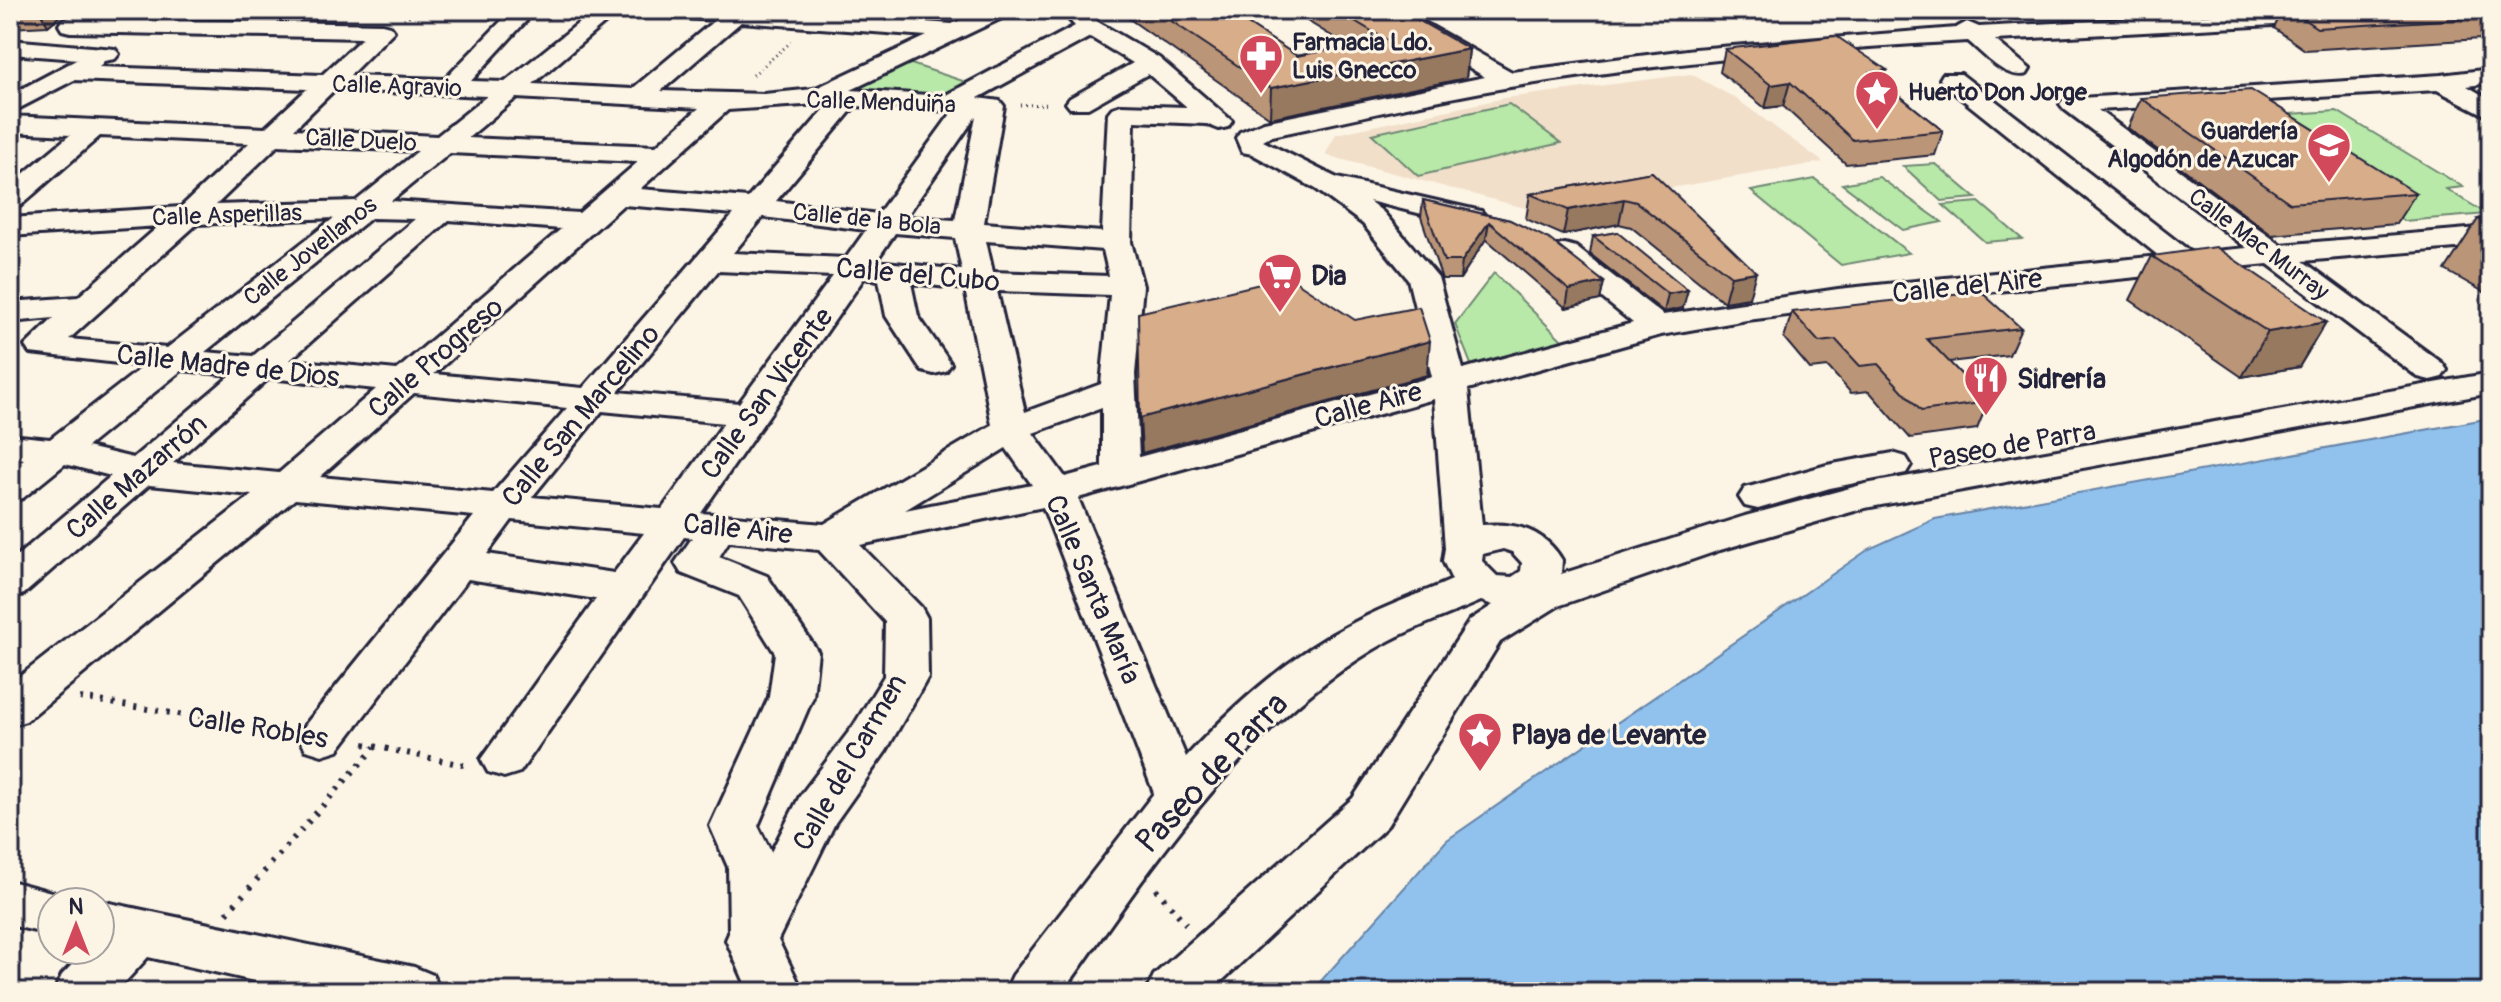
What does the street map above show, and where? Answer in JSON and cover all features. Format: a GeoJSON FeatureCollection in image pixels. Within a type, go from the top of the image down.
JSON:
{"type":"FeatureCollection","features":[{"type":"Feature","properties":{"kind":"street"},"geometry":{"type":"LineString","coordinates":[[10,200],[97,110],[143,77],[264,10]]}},
{"type":"Feature","properties":{"kind":"street"},"geometry":{"type":"LineString","coordinates":[[451,87],[525,10]]}},
{"type":"Feature","properties":{"kind":"street","name":"Calle Jovellanos"},"geometry":{"type":"LineString","coordinates":[[10,489],[363,210],[609,10]]}},
{"type":"Feature","properties":{"kind":"street"},"geometry":{"type":"LineString","coordinates":[[669,10],[821,16],[955,31]]}},
{"type":"Feature","properties":{"kind":"street"},"geometry":{"type":"LineString","coordinates":[[832,98],[1000,10]]}},
{"type":"Feature","properties":{"kind":"street"},"geometry":{"type":"LineString","coordinates":[[1071,10],[1090,27],[1150,63],[1216,119],[1306,161],[1504,225]]}},
{"type":"Feature","properties":{"kind":"street"},"geometry":{"type":"LineString","coordinates":[[1386,10],[1508,80]]}},
{"type":"Feature","properties":{"kind":"street"},"geometry":{"type":"LineString","coordinates":[[1941,10],[2018,69]]}},
{"type":"Feature","properties":{"kind":"street"},"geometry":{"type":"LineString","coordinates":[[2449,10],[2491,34]]}},
{"type":"Feature","properties":{"kind":"street"},"geometry":{"type":"LineString","coordinates":[[640,96],[737,13]]}},
{"type":"Feature","properties":{"kind":"street"},"geometry":{"type":"LineString","coordinates":[[1262,139],[1320,120],[1508,80],[1788,46],[2241,15],[2354,14]]}},
{"type":"Feature","properties":{"kind":"street"},"geometry":{"type":"LineString","coordinates":[[10,105],[107,54],[148,20]]}},
{"type":"Feature","properties":{"kind":"street"},"geometry":{"type":"LineString","coordinates":[[10,312],[88,306],[188,216],[382,31],[230,29],[148,20],[118,26],[70,25]]}},
{"type":"Feature","properties":{"kind":"street"},"geometry":{"type":"LineString","coordinates":[[970,105],[1090,27]]}},
{"type":"Feature","properties":{"kind":"street"},"geometry":{"type":"LineString","coordinates":[[10,47],[107,54]]}},
{"type":"Feature","properties":{"kind":"street","name":"Calle Agravio"},"geometry":{"type":"LineString","coordinates":[[10,59],[143,77],[451,87],[722,102]]}},
{"type":"Feature","properties":{"kind":"street"},"geometry":{"type":"LineString","coordinates":[[1079,103],[1150,63]]}},
{"type":"Feature","properties":{"kind":"street"},"geometry":{"type":"LineString","coordinates":[[2482,105],[2090,116],[2073,104],[2441,82],[2491,76]]}},
{"type":"Feature","properties":{"kind":"street"},"geometry":{"type":"LineString","coordinates":[[1952,79],[2185,262]]}},
{"type":"Feature","properties":{"kind":"street"},"geometry":{"type":"LineString","coordinates":[[2441,82],[2482,105]]}},
{"type":"Feature","properties":{"kind":"street","name":"Calle Menduiña"},"geometry":{"type":"LineString","coordinates":[[722,102],[832,98],[970,105]]}},
{"type":"Feature","properties":{"kind":"street","name":"Calle San Marcelino"},"geometry":{"type":"LineString","coordinates":[[322,737],[503,506],[756,207],[832,98]]}},
{"type":"Feature","properties":{"kind":"street","name":"Calle Progreso"},"geometry":{"type":"LineString","coordinates":[[17,695],[288,485],[722,102]]}},
{"type":"Feature","properties":{"kind":"street","name":"Calle San Vicente"},"geometry":{"type":"LineString","coordinates":[[504,759],[748,415],[889,224],[970,105]]}},
{"type":"Feature","properties":{"kind":"street","name":"Calle Santa María"},"geometry":{"type":"LineString","coordinates":[[970,105],[968,228],[1011,429],[1056,492],[1179,796]]}},
{"type":"Feature","properties":{"kind":"street","name":"Calle Duelo"},"geometry":{"type":"LineString","coordinates":[[10,124],[57,126],[97,110],[269,136],[665,155]]}},
{"type":"Feature","properties":{"kind":"street"},"geometry":{"type":"LineString","coordinates":[[1121,472],[1118,390],[1127,286],[1116,242],[1121,113],[1216,119]]}},
{"type":"Feature","properties":{"kind":"street","name":"Calle Mac Murray"},"geometry":{"type":"LineString","coordinates":[[2090,116],[2430,370]]}},
{"type":"Feature","properties":{"kind":"street"},"geometry":{"type":"LineString","coordinates":[[1306,161],[1320,120]]}},
{"type":"Feature","properties":{"kind":"street"},"geometry":{"type":"LineString","coordinates":[[10,145],[57,126]]}},
{"type":"Feature","properties":{"kind":"street"},"geometry":{"type":"LineString","coordinates":[[1306,161],[1373,218],[1423,277],[1450,382],[1458,472],[1472,567]]}},
{"type":"Feature","properties":{"kind":"street","name":"Calle de la Bola"},"geometry":{"type":"LineString","coordinates":[[618,196],[756,207],[889,224],[1116,242]]}},
{"type":"Feature","properties":{"kind":"street","name":"Calle Asperillas"},"geometry":{"type":"LineString","coordinates":[[10,227],[188,216],[363,210],[442,211],[588,222]]}},
{"type":"Feature","properties":{"kind":"street","name":"Calle Mazarrón"},"geometry":{"type":"LineString","coordinates":[[10,584],[442,211]]}},
{"type":"Feature","properties":{"kind":"street","name":"Calle del Aire"},"geometry":{"type":"LineString","coordinates":[[1450,382],[1657,326],[1703,305],[1819,300],[2270,253],[2491,236]]}},
{"type":"Feature","properties":{"kind":"street"},"geometry":{"type":"LineString","coordinates":[[1589,242],[1552,245],[1657,326]]}},
{"type":"Feature","properties":{"kind":"street","name":"Calle del Cubo"},"geometry":{"type":"LineString","coordinates":[[709,261],[857,268],[977,281],[1127,286]]}},
{"type":"Feature","properties":{"kind":"street"},"geometry":{"type":"LineString","coordinates":[[893,273],[902,316],[934,364]]}},
{"type":"Feature","properties":{"kind":"street","name":"Calle Madre de Dios"},"geometry":{"type":"LineString","coordinates":[[88,306],[42,346],[261,366],[406,384],[595,398],[748,415]]}},
{"type":"Feature","properties":{"kind":"street","name":"Paseo de Parra"},"geometry":{"type":"LineString","coordinates":[[1472,567],[1495,590],[1517,591],[1535,584],[1544,571],[1752,499],[1827,477],[2491,361]]}},
{"type":"Feature","properties":{"kind":"street","name":"Calle Aire"},"geometry":{"type":"LineString","coordinates":[[10,446],[58,451],[142,472],[830,538],[1056,492],[1450,382]]}},
{"type":"Feature","properties":{"kind":"street"},"geometry":{"type":"LineString","coordinates":[[1173,992],[1370,812],[1485,631],[1506,614],[1593,578],[1773,518],[1865,496],[2491,383]]}},
{"type":"Feature","properties":{"kind":"street"},"geometry":{"type":"LineString","coordinates":[[830,538],[1011,429],[1118,390]]}},
{"type":"Feature","properties":{"kind":"street"},"geometry":{"type":"LineString","coordinates":[[1458,472],[1512,538],[1536,551],[1544,571]]}},
{"type":"Feature","properties":{"kind":"street"},"geometry":{"type":"LineString","coordinates":[[719,527],[695,563],[753,586],[797,652],[791,697],[734,826],[753,867],[752,940],[776,992]]}},
{"type":"Feature","properties":{"kind":"street","name":"Paseo de Parra"},"geometry":{"type":"LineString","coordinates":[[1032,992],[1179,796],[1268,702],[1355,641],[1472,567],[1483,537],[1512,538]]}},
{"type":"Feature","properties":{"kind":"street","name":"Calle del Carmen"},"geometry":{"type":"LineString","coordinates":[[752,940],[817,810],[870,738],[906,677],[906,618],[830,538]]}},
{"type":"Feature","properties":{"kind":"street"},"geometry":{"type":"LineString","coordinates":[[459,564],[624,589]]}},
{"type":"Feature","properties":{"kind":"street"},"geometry":{"type":"LineString","coordinates":[[10,903],[36,909]]}},
{"type":"Feature","properties":{"kind":"street"},"geometry":{"type":"LineString","coordinates":[[81,992],[119,929],[414,992]]}},
{"type":"Feature","properties":{"kind":"path"},"geometry":{"type":"LineString","coordinates":[[722,102],[821,16]]}},
{"type":"Feature","properties":{"kind":"path","name":"Calle Robles"},"geometry":{"type":"LineString","coordinates":[[17,695],[322,737],[466,766],[504,759]]}},
{"type":"Feature","properties":{"kind":"path"},"geometry":{"type":"LineString","coordinates":[[197,946],[376,746]]}},
{"type":"Feature","properties":{"kind":"path"},"geometry":{"type":"LineString","coordinates":[[1151,883],[1213,955]]}},
{"type":"Feature","properties":{"kind":"shaded area"},"geometry":{"type":"Polygon","coordinates":[[[1691,74],[1735,98],[1823,162],[1536,211],[1325,155],[1336,134],[1505,98],[1691,74]]]}},
{"type":"Feature","properties":{"kind":"green space"},"geometry":{"type":"Polygon","coordinates":[[[908,63],[966,82],[939,98],[856,95],[855,90],[908,63]]]}},
{"type":"Feature","properties":{"kind":"green space"},"geometry":{"type":"Polygon","coordinates":[[[1509,104],[1561,143],[1418,176],[1372,134],[1509,104]]]}},
{"type":"Feature","properties":{"kind":"green space"},"geometry":{"type":"Polygon","coordinates":[[[2337,111],[2463,187],[2446,189],[2487,214],[2404,221],[2244,117],[2337,111]]]}},
{"type":"Feature","properties":{"kind":"green space"},"geometry":{"type":"Polygon","coordinates":[[[1936,164],[1976,198],[1941,201],[1903,166],[1936,164]]]}},
{"type":"Feature","properties":{"kind":"green space"},"geometry":{"type":"Polygon","coordinates":[[[1879,177],[1942,222],[1903,230],[1842,184],[1879,177]]]}},
{"type":"Feature","properties":{"kind":"green space"},"geometry":{"type":"Polygon","coordinates":[[[1815,179],[1909,253],[1841,265],[1751,191],[1815,179]]]}},
{"type":"Feature","properties":{"kind":"green space"},"geometry":{"type":"Polygon","coordinates":[[[1979,202],[2022,239],[1985,242],[1943,205],[1979,202]]]}},
{"type":"Feature","properties":{"kind":"green space"},"geometry":{"type":"Polygon","coordinates":[[[1494,273],[1564,342],[1472,367],[1455,324],[1494,273]]]}},
{"type":"Feature","properties":{"kind":"water"},"geometry":{"type":"Polygon","coordinates":[[[2491,418],[2491,992],[1311,992],[1447,840],[1869,549],[1935,519],[2491,418]]]}},
{"type":"Feature","properties":{"kind":"building"},"geometry":{"type":"Polygon","coordinates":[[[1155,10],[1226,10],[1297,56],[1385,39],[1336,10],[1400,10],[1469,49],[1271,88],[1155,10]]]}},
{"type":"Feature","properties":{"kind":"building"},"geometry":{"type":"Polygon","coordinates":[[[2290,10],[2480,10],[2491,17],[2317,28],[2290,10]]]}},
{"type":"Feature","properties":{"kind":"building"},"geometry":{"type":"Polygon","coordinates":[[[1836,36],[1887,70],[1870,72],[1943,131],[1853,140],[1790,82],[1771,85],[1725,49],[1836,36]]]}},
{"type":"Feature","properties":{"kind":"building"},"geometry":{"type":"Polygon","coordinates":[[[2251,90],[2416,193],[2290,203],[2141,98],[2251,90]]]}},
{"type":"Feature","properties":{"kind":"building"},"geometry":{"type":"Polygon","coordinates":[[[1652,172],[1756,272],[1731,276],[1636,202],[1624,199],[1568,210],[1530,194],[1652,172]]]}},
{"type":"Feature","properties":{"kind":"building"},"geometry":{"type":"Polygon","coordinates":[[[1423,200],[1510,220],[1549,239],[1604,282],[1569,290],[1489,222],[1462,261],[1444,261],[1423,200]]]}},
{"type":"Feature","properties":{"kind":"building"},"geometry":{"type":"Polygon","coordinates":[[[2491,217],[2491,225],[2478,219],[2491,217]]]}},
{"type":"Feature","properties":{"kind":"building"},"geometry":{"type":"Polygon","coordinates":[[[1617,232],[1688,290],[1668,294],[1593,236],[1617,232]]]}},
{"type":"Feature","properties":{"kind":"building"},"geometry":{"type":"Polygon","coordinates":[[[2216,247],[2326,322],[2268,332],[2152,256],[2216,247]]]}},
{"type":"Feature","properties":{"kind":"building"},"geometry":{"type":"Polygon","coordinates":[[[1289,277],[1355,320],[1419,307],[1430,341],[1140,418],[1138,313],[1289,277]]]}},
{"type":"Feature","properties":{"kind":"building"},"geometry":{"type":"Polygon","coordinates":[[[1980,291],[2021,328],[1927,339],[1988,402],[1921,411],[1878,364],[1860,366],[1836,340],[1819,342],[1792,312],[1980,291]]]}},
{"type":"Feature","properties":{"kind":"place","name":"Farmacia Ldo. Luis Gnecco"},"geometry":{"type":"Point","coordinates":[1261,95]}},
{"type":"Feature","properties":{"kind":"place","name":"Huerto Don Jorge"},"geometry":{"type":"Point","coordinates":[1877,131]}},
{"type":"Feature","properties":{"kind":"place","name":"Guardería Algodón de Azucar"},"geometry":{"type":"Point","coordinates":[2329,184]}},
{"type":"Feature","properties":{"kind":"place","name":"Dia"},"geometry":{"type":"Point","coordinates":[1280,314]}},
{"type":"Feature","properties":{"kind":"place","name":"Sidrería"},"geometry":{"type":"Point","coordinates":[1986,417]}},
{"type":"Feature","properties":{"kind":"place","name":"Playa de Levante"},"geometry":{"type":"Point","coordinates":[1480,773]}}]}
